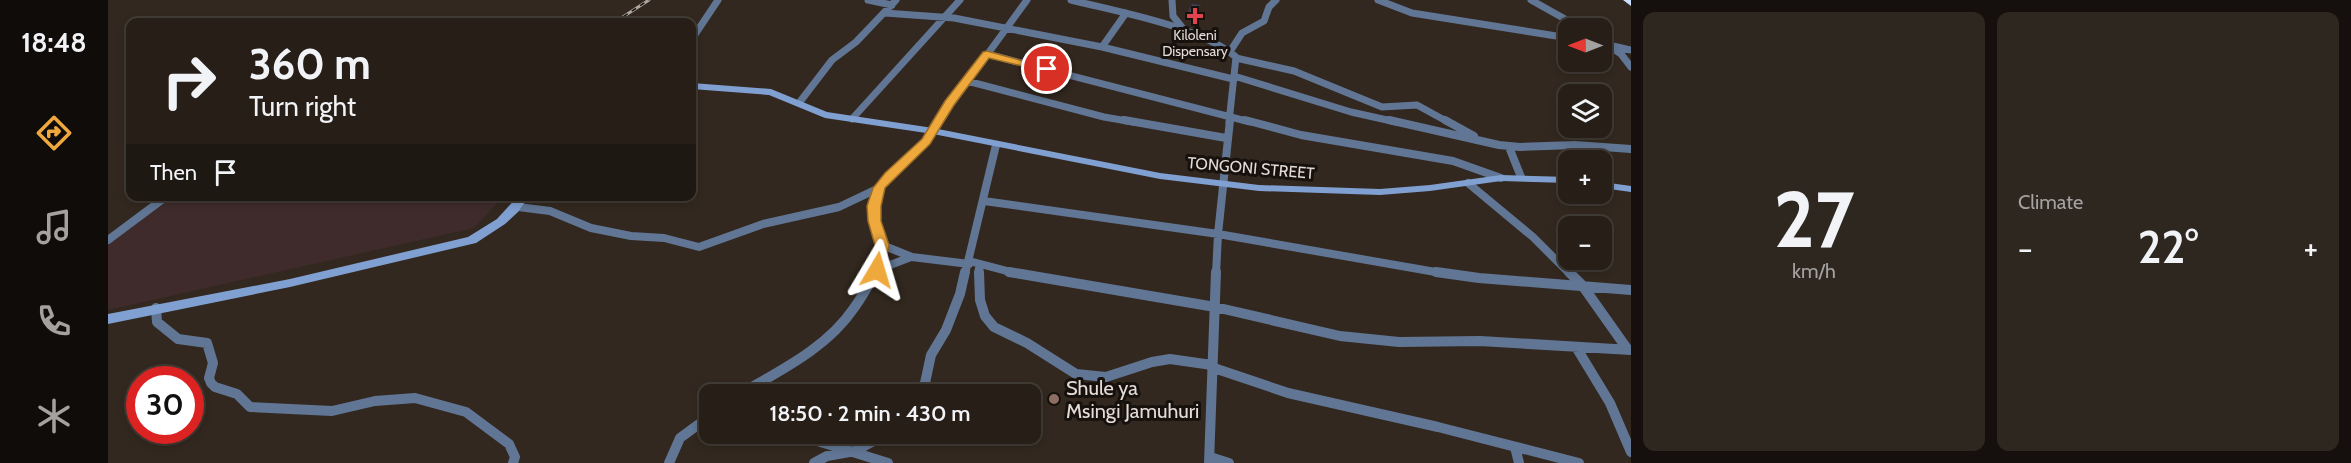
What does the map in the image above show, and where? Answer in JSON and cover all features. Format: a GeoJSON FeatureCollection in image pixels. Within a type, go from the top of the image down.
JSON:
{"type":"FeatureCollection","features":[{"type":"Feature","properties":{"kind":"street"},"geometry":{"type":"LineString","coordinates":[[696,33],[718,0]]}},
{"type":"Feature","properties":{"kind":"street"},"geometry":{"type":"LineString","coordinates":[[868,0],[894,2]]}},
{"type":"Feature","properties":{"kind":"street"},"geometry":{"type":"LineString","coordinates":[[852,119],[960,0]]}},
{"type":"Feature","properties":{"kind":"street"},"geometry":{"type":"LineString","coordinates":[[757,384],[801,358],[831,335],[854,309],[877,270],[882,245],[874,221],[874,206],[879,188],[889,175],[926,141],[939,118],[1027,0]]}},
{"type":"Feature","properties":{"kind":"street"},"geometry":{"type":"LineString","coordinates":[[1071,0],[1118,8],[1126,14],[1157,21],[1231,50],[1236,58],[1222,184],[1211,366],[1210,460],[1229,463]]}},
{"type":"Feature","properties":{"kind":"street"},"geometry":{"type":"LineString","coordinates":[[1172,0],[1171,11],[1175,21],[1189,35]]}},
{"type":"Feature","properties":{"kind":"street"},"geometry":{"type":"LineString","coordinates":[[1231,50],[1242,33],[1264,21],[1269,7],[1276,0]]}},
{"type":"Feature","properties":{"kind":"street"},"geometry":{"type":"LineString","coordinates":[[1378,0],[1412,13],[1558,36]]}},
{"type":"Feature","properties":{"kind":"street"},"geometry":{"type":"LineString","coordinates":[[1531,0],[1563,18]]}},
{"type":"Feature","properties":{"kind":"street"},"geometry":{"type":"LineString","coordinates":[[800,103],[848,45],[856,42],[894,2]]}},
{"type":"Feature","properties":{"kind":"street"},"geometry":{"type":"LineString","coordinates":[[885,13],[944,17],[1102,47],[1234,77],[1351,112],[1509,147],[1565,144],[1631,149]]}},
{"type":"Feature","properties":{"kind":"street"},"geometry":{"type":"LineString","coordinates":[[1102,47],[1126,14]]}},
{"type":"Feature","properties":{"kind":"street"},"geometry":{"type":"LineString","coordinates":[[1612,45],[1631,50]]}},
{"type":"Feature","properties":{"kind":"street"},"geometry":{"type":"LineString","coordinates":[[1612,48],[1621,54],[1631,67]]}},
{"type":"Feature","properties":{"kind":"street"},"geometry":{"type":"LineString","coordinates":[[987,54],[1344,144],[1449,159],[1475,166],[1501,178]]}},
{"type":"Feature","properties":{"kind":"street"},"geometry":{"type":"LineString","coordinates":[[1236,58],[1301,74],[1382,107],[1393,109],[1409,104],[1417,105],[1486,142]]}},
{"type":"Feature","properties":{"kind":"street"},"geometry":{"type":"LineString","coordinates":[[967,81],[1104,117],[1226,138]]}},
{"type":"Feature","properties":{"kind":"street","name":"TONGONI STREET"},"geometry":{"type":"LineString","coordinates":[[696,86],[771,92],[814,111],[852,119],[933,131],[1160,176],[1222,184],[1309,191],[1380,192],[1501,178],[1558,179]]}},
{"type":"Feature","properties":{"kind":"street"},"geometry":{"type":"LineString","coordinates":[[924,384],[931,355],[946,330],[972,263],[996,145]]}},
{"type":"Feature","properties":{"kind":"street"},"geometry":{"type":"LineString","coordinates":[[1509,147],[1521,177]]}},
{"type":"Feature","properties":{"kind":"street"},"geometry":{"type":"LineString","coordinates":[[1468,183],[1533,237],[1582,285],[1629,350]]}},
{"type":"Feature","properties":{"kind":"street"},"geometry":{"type":"LineString","coordinates":[[1612,186],[1631,189]]}},
{"type":"Feature","properties":{"kind":"street"},"geometry":{"type":"LineString","coordinates":[[108,319],[290,283],[444,248],[472,240],[488,232],[521,202],[591,228],[631,236],[664,238],[699,247],[763,224],[838,207],[879,188]]}},
{"type":"Feature","properties":{"kind":"street"},"geometry":{"type":"LineString","coordinates":[[108,240],[160,201]]}},
{"type":"Feature","properties":{"kind":"street"},"geometry":{"type":"LineString","coordinates":[[984,201],[1218,234],[1434,272],[1479,278],[1631,290]]}},
{"type":"Feature","properties":{"kind":"street"},"geometry":{"type":"LineString","coordinates":[[882,245],[912,257],[972,263],[1008,272],[1215,307],[1340,336],[1399,342],[1480,341],[1629,350]]}},
{"type":"Feature","properties":{"kind":"street"},"geometry":{"type":"LineString","coordinates":[[877,270],[912,257]]}},
{"type":"Feature","properties":{"kind":"street"},"geometry":{"type":"LineString","coordinates":[[972,263],[985,316],[994,327],[1027,343],[1077,374],[1106,377],[1152,362],[1170,359],[1211,366],[1288,393],[1579,463]]}},
{"type":"Feature","properties":{"kind":"street"},"geometry":{"type":"LineString","coordinates":[[156,308],[157,321],[178,339],[201,341],[207,344],[213,363],[209,378],[211,382],[215,387],[237,394],[250,407],[332,411],[375,401],[415,398],[466,412],[509,444],[515,457],[513,463]]}},
{"type":"Feature","properties":{"kind":"street"},"geometry":{"type":"LineString","coordinates":[[1576,347],[1610,403],[1631,452]]}},
{"type":"Feature","properties":{"kind":"street"},"geometry":{"type":"LineString","coordinates":[[669,463],[680,438],[699,424]]}},
{"type":"Feature","properties":{"kind":"street"},"geometry":{"type":"LineString","coordinates":[[830,444],[888,463]]}},
{"type":"Feature","properties":{"kind":"street"},"geometry":{"type":"LineString","coordinates":[[814,463],[827,456],[855,451],[868,444]]}},
{"type":"Feature","properties":{"kind":"street"},"geometry":{"type":"LineString","coordinates":[[1515,447],[1519,463]]}},
{"type":"Feature","properties":{"kind":"shaded area"},"geometry":{"type":"Polygon","coordinates":[[[167,201],[499,201],[474,228],[108,310],[108,244],[167,201]]]}},
{"type":"Feature","properties":{"kind":"building"},"geometry":{"type":"Polygon","coordinates":[[[1192,4],[1200,5],[1196,13],[1188,13],[1192,4]]]}},
{"type":"Feature","properties":{"kind":"railway"},"geometry":{"type":"LineString","coordinates":[[621,18],[649,0]]}},
{"type":"Feature","properties":{"kind":"place","name":"Kiloleni Dispensary"},"geometry":{"type":"Point","coordinates":[1195,16]}},
{"type":"Feature","properties":{"kind":"place","name":"Shule ya Msingi Jamuhuri"},"geometry":{"type":"Point","coordinates":[1054,399]}},
{"type":"Feature","properties":{"kind":"route"},"geometry":{"type":"LineString","coordinates":[[877,270],[882,245],[874,221],[874,206],[879,188],[889,175],[926,141],[939,118],[987,54],[1047,69]]}}]}
